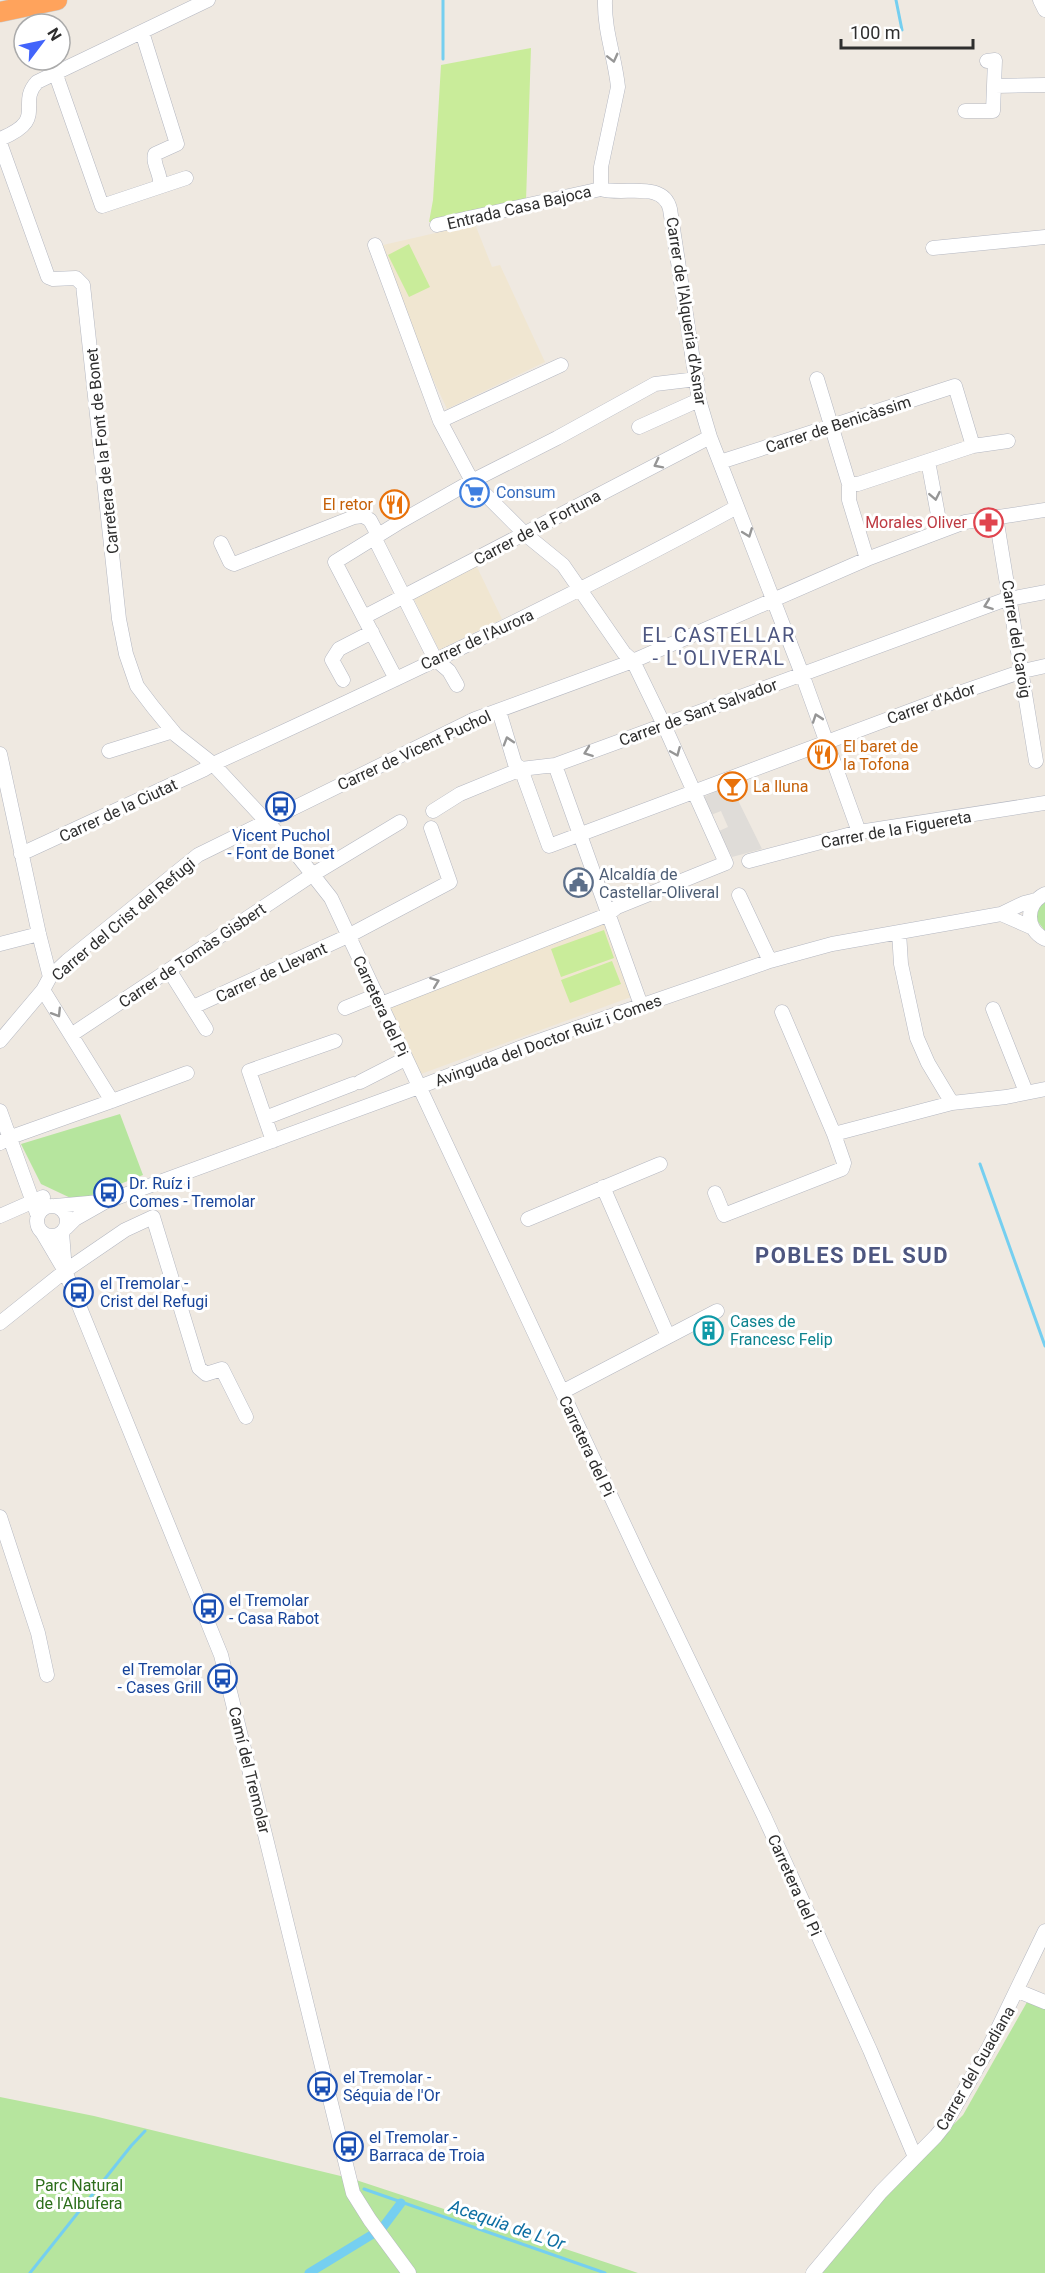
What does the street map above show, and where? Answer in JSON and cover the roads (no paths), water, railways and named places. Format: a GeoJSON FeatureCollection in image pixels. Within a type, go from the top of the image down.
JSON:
{"type":"FeatureCollection","features":[{"type":"Feature","properties":{"kind":"highway"},"geometry":{"type":"LineString","coordinates":[[0,12],[57,0]]}},
{"type":"Feature","properties":{"kind":"street"},"geometry":{"type":"LineString","coordinates":[[72,64],[208,0]]}},
{"type":"Feature","properties":{"kind":"street"},"geometry":{"type":"LineString","coordinates":[[601,189],[601,167],[618,87],[606,31],[605,0]]}},
{"type":"Feature","properties":{"kind":"street"},"geometry":{"type":"LineString","coordinates":[[1040,0],[1045,10]]}},
{"type":"Feature","properties":{"kind":"street"},"geometry":{"type":"LineString","coordinates":[[142,32],[177,144],[155,154],[160,186]]}},
{"type":"Feature","properties":{"kind":"street"},"geometry":{"type":"LineString","coordinates":[[965,111],[993,111],[995,60],[987,61]]}},
{"type":"Feature","properties":{"kind":"street"},"geometry":{"type":"LineString","coordinates":[[0,141],[23,128],[30,114],[32,87],[55,72],[102,206],[186,178]]}},
{"type":"Feature","properties":{"kind":"street"},"geometry":{"type":"LineString","coordinates":[[995,86],[1045,85]]}},
{"type":"Feature","properties":{"kind":"street","name":"Carretera de la Font de Bonet"},"geometry":{"type":"LineString","coordinates":[[0,141],[48,277],[52,279],[76,278],[83,285],[122,637],[137,686],[173,731],[213,764]]}},
{"type":"Feature","properties":{"kind":"street","name":"Entrada Casa Bajoca"},"geometry":{"type":"LineString","coordinates":[[437,225],[601,189]]}},
{"type":"Feature","properties":{"kind":"street","name":"Carrer de l'Alqueria d'Asnar"},"geometry":{"type":"LineString","coordinates":[[601,189],[661,193],[668,202],[699,400],[710,437],[802,674],[859,832]]}},
{"type":"Feature","properties":{"kind":"street"},"geometry":{"type":"LineString","coordinates":[[933,248],[1045,237]]}},
{"type":"Feature","properties":{"kind":"street"},"geometry":{"type":"LineString","coordinates":[[345,1008],[379,1000],[607,915],[617,907],[726,863],[664,724],[633,662],[624,653],[563,565],[525,534],[472,481],[440,421],[375,245]]}},
{"type":"Feature","properties":{"kind":"street"},"geometry":{"type":"LineString","coordinates":[[440,421],[561,365]]}},
{"type":"Feature","properties":{"kind":"street"},"geometry":{"type":"LineString","coordinates":[[396,679],[335,562],[472,481],[557,438],[655,384],[696,379]]}},
{"type":"Feature","properties":{"kind":"street"},"geometry":{"type":"LineString","coordinates":[[817,379],[849,484],[849,500],[867,559]]}},
{"type":"Feature","properties":{"kind":"street","name":"Carrer de Benicàssim"},"geometry":{"type":"LineString","coordinates":[[720,462],[955,386],[973,446]]}},
{"type":"Feature","properties":{"kind":"street"},"geometry":{"type":"LineString","coordinates":[[639,427],[699,400]]}},
{"type":"Feature","properties":{"kind":"street","name":"Carrer de la Fortuna"},"geometry":{"type":"LineString","coordinates":[[364,617],[710,437]]}},
{"type":"Feature","properties":{"kind":"street"},"geometry":{"type":"LineString","coordinates":[[849,484],[858,484],[973,446],[1008,441]]}},
{"type":"Feature","properties":{"kind":"street"},"geometry":{"type":"LineString","coordinates":[[928,461],[941,531]]}},
{"type":"Feature","properties":{"kind":"street","name":"Carrer de l'Aurora"},"geometry":{"type":"LineString","coordinates":[[213,764],[580,591],[737,507]]}},
{"type":"Feature","properties":{"kind":"street","name":"Carrer de Vicent Puchol"},"geometry":{"type":"LineString","coordinates":[[265,821],[475,719],[633,662],[867,559],[965,522],[1045,510]]}},
{"type":"Feature","properties":{"kind":"street"},"geometry":{"type":"LineString","coordinates":[[221,543],[230,562],[234,564],[354,517],[363,516],[370,520],[435,659],[449,671],[457,685]]}},
{"type":"Feature","properties":{"kind":"street","name":"Carrer del Caroig"},"geometry":{"type":"LineString","coordinates":[[996,517],[1011,597],[1036,761]]}},
{"type":"Feature","properties":{"kind":"street","name":"Carrer de Sant Salvador"},"geometry":{"type":"LineString","coordinates":[[433,811],[460,794],[521,769],[555,765],[1011,597],[1045,592]]}},
{"type":"Feature","properties":{"kind":"street"},"geometry":{"type":"LineString","coordinates":[[343,680],[332,660],[339,649],[372,632]]}},
{"type":"Feature","properties":{"kind":"street","name":"Carrer d'Ador"},"geometry":{"type":"LineString","coordinates":[[521,769],[549,846],[1023,671],[1045,666]]}},
{"type":"Feature","properties":{"kind":"street"},"geometry":{"type":"LineString","coordinates":[[499,711],[515,764],[521,769]]}},
{"type":"Feature","properties":{"kind":"street"},"geometry":{"type":"LineString","coordinates":[[108,751],[173,731]]}},
{"type":"Feature","properties":{"kind":"street"},"geometry":{"type":"LineString","coordinates":[[0,754],[5,806],[21,854],[50,977]]}},
{"type":"Feature","properties":{"kind":"street","name":"Carretera del Pi"},"geometry":{"type":"LineString","coordinates":[[213,764],[294,852],[331,898],[562,1392],[764,1816],[870,2050],[915,2157]]}},
{"type":"Feature","properties":{"kind":"street","name":"Carrer de la Ciutat"},"geometry":{"type":"LineString","coordinates":[[21,854],[213,764]]}},
{"type":"Feature","properties":{"kind":"street"},"geometry":{"type":"LineString","coordinates":[[555,765],[641,1005]]}},
{"type":"Feature","properties":{"kind":"street","name":"Carrer de la Figuereta"},"geometry":{"type":"LineString","coordinates":[[749,861],[859,832],[1045,803]]}},
{"type":"Feature","properties":{"kind":"street","name":"Carrer del Crist del Refugi"},"geometry":{"type":"LineString","coordinates":[[0,1041],[43,990],[50,977],[198,855],[265,821]]}},
{"type":"Feature","properties":{"kind":"street","name":"Carrer de Tomàs Gisbert"},"geometry":{"type":"LineString","coordinates":[[71,1035],[312,875],[400,822]]}},
{"type":"Feature","properties":{"kind":"street","name":"Carrer de Llevant"},"geometry":{"type":"LineString","coordinates":[[193,1007],[348,936],[450,882],[431,828]]}},
{"type":"Feature","properties":{"kind":"street"},"geometry":{"type":"LineString","coordinates":[[739,895],[770,961]]}},
{"type":"Feature","properties":{"kind":"street"},"geometry":{"type":"LineString","coordinates":[[1033,928],[1030,917],[1041,897]]}},
{"type":"Feature","properties":{"kind":"street","name":"Avinguda del Doctor Ruiz i Comes"},"geometry":{"type":"LineString","coordinates":[[64,1230],[75,1219],[105,1202],[530,1044],[770,961],[832,944],[1001,914],[1041,897]]}},
{"type":"Feature","properties":{"kind":"street"},"geometry":{"type":"LineString","coordinates":[[1001,914],[1033,928],[1045,939]]}},
{"type":"Feature","properties":{"kind":"street"},"geometry":{"type":"LineString","coordinates":[[899,932],[901,964],[917,1038],[928,1063],[952,1103]]}},
{"type":"Feature","properties":{"kind":"street"},"geometry":{"type":"LineString","coordinates":[[0,944],[39,934]]}},
{"type":"Feature","properties":{"kind":"street"},"geometry":{"type":"LineString","coordinates":[[169,970],[206,1029]]}},
{"type":"Feature","properties":{"kind":"street"},"geometry":{"type":"LineString","coordinates":[[43,990],[112,1101]]}},
{"type":"Feature","properties":{"kind":"street"},"geometry":{"type":"LineString","coordinates":[[993,1009],[1026,1092]]}},
{"type":"Feature","properties":{"kind":"street"},"geometry":{"type":"LineString","coordinates":[[715,1193],[724,1215],[842,1169],[844,1163],[834,1134],[782,1012]]}},
{"type":"Feature","properties":{"kind":"street"},"geometry":{"type":"LineString","coordinates":[[0,1024],[20,1019]]}},
{"type":"Feature","properties":{"kind":"street"},"geometry":{"type":"LineString","coordinates":[[273,1141],[249,1071],[335,1041]]}},
{"type":"Feature","properties":{"kind":"street"},"geometry":{"type":"LineString","coordinates":[[265,1118],[356,1083],[405,1059]]}},
{"type":"Feature","properties":{"kind":"street"},"geometry":{"type":"LineString","coordinates":[[5,1140],[187,1073]]}},
{"type":"Feature","properties":{"kind":"street"},"geometry":{"type":"LineString","coordinates":[[834,1134],[952,1103],[1006,1097],[1045,1089]]}},
{"type":"Feature","properties":{"kind":"street"},"geometry":{"type":"LineString","coordinates":[[0,1111],[5,1140],[26,1180],[42,1203],[65,1212],[68,1222],[64,1230],[52,1236],[42,1232]]}},
{"type":"Feature","properties":{"kind":"street"},"geometry":{"type":"LineString","coordinates":[[528,1219],[660,1164]]}},
{"type":"Feature","properties":{"kind":"street"},"geometry":{"type":"LineString","coordinates":[[603,1188],[668,1336]]}},
{"type":"Feature","properties":{"kind":"street","name":"Avinguda del Doctor Ruiz i Comes"},"geometry":{"type":"LineString","coordinates":[[0,1216],[42,1203],[105,1202]]}},
{"type":"Feature","properties":{"kind":"street","name":"Camí del Tremolar"},"geometry":{"type":"LineString","coordinates":[[42,1203],[44,1207],[38,1216],[38,1227],[65,1271],[221,1655],[353,2193],[409,2273]]}},
{"type":"Feature","properties":{"kind":"street"},"geometry":{"type":"LineString","coordinates":[[0,1323],[65,1271],[124,1230],[153,1217],[199,1368],[206,1374],[222,1369],[246,1417]]}},
{"type":"Feature","properties":{"kind":"street","name":"Camí del Tremolar"},"geometry":{"type":"LineString","coordinates":[[64,1230],[65,1271]]}},
{"type":"Feature","properties":{"kind":"street"},"geometry":{"type":"LineString","coordinates":[[562,1392],[717,1311]]}},
{"type":"Feature","properties":{"kind":"street"},"geometry":{"type":"LineString","coordinates":[[0,1517],[38,1633],[47,1675]]}},
{"type":"Feature","properties":{"kind":"street","name":"Carrer del Guadiana"},"geometry":{"type":"LineString","coordinates":[[813,2273],[881,2192],[944,2126],[989,2047],[1045,1931]]}},
{"type":"Feature","properties":{"kind":"street"},"geometry":{"type":"LineString","coordinates":[[1018,1991],[1045,2002]]}},
{"type":"Feature","properties":{"kind":"waterway"},"geometry":{"type":"LineString","coordinates":[[443,0],[443,59]]}},
{"type":"Feature","properties":{"kind":"waterway"},"geometry":{"type":"LineString","coordinates":[[896,0],[902,30]]}},
{"type":"Feature","properties":{"kind":"waterway"},"geometry":{"type":"LineString","coordinates":[[980,1164],[1045,1346]]}},
{"type":"Feature","properties":{"kind":"waterway"},"geometry":{"type":"LineString","coordinates":[[30,2273],[145,2131]]}},
{"type":"Feature","properties":{"kind":"waterway","name":"Acequia de L'Or"},"geometry":{"type":"LineString","coordinates":[[364,2189],[605,2273]]}},
{"type":"Feature","properties":{"kind":"waterway"},"geometry":{"type":"LineString","coordinates":[[383,2227],[401,2203]]}},
{"type":"Feature","properties":{"kind":"waterway"},"geometry":{"type":"LineString","coordinates":[[309,2273],[373,2234]]}},
{"type":"Feature","properties":{"kind":"place","name":"Consum"},"geometry":{"type":"Point","coordinates":[475,492]}},
{"type":"Feature","properties":{"kind":"place","name":"El retor"},"geometry":{"type":"Point","coordinates":[394,504]}},
{"type":"Feature","properties":{"kind":"place","name":"Morales Oliver"},"geometry":{"type":"Point","coordinates":[988,522]}},
{"type":"Feature","properties":{"kind":"place","name":"El baret de la Tofona"},"geometry":{"type":"Point","coordinates":[822,755]}},
{"type":"Feature","properties":{"kind":"place","name":"La lluna"},"geometry":{"type":"Point","coordinates":[732,786]}},
{"type":"Feature","properties":{"kind":"place","name":"Vicent Puchol - Font de Bonet"},"geometry":{"type":"Point","coordinates":[281,807]}},
{"type":"Feature","properties":{"kind":"place","name":"Alcaldía de Castellar-Oliveral"},"geometry":{"type":"Point","coordinates":[578,883]}},
{"type":"Feature","properties":{"kind":"place","name":"Dr. Ruíz i Comes - Tremolar"},"geometry":{"type":"Point","coordinates":[108,1192]}},
{"type":"Feature","properties":{"kind":"place","name":"el Tremolar - Crist del Refugi"},"geometry":{"type":"Point","coordinates":[79,1292]}},
{"type":"Feature","properties":{"kind":"place","name":"Cases de Francesc Felip"},"geometry":{"type":"Point","coordinates":[709,1330]}},
{"type":"Feature","properties":{"kind":"place","name":"el Tremolar - Casa Rabot"},"geometry":{"type":"Point","coordinates":[208,1609]}},
{"type":"Feature","properties":{"kind":"place","name":"el Tremolar - Cases Grill"},"geometry":{"type":"Point","coordinates":[223,1678]}},
{"type":"Feature","properties":{"kind":"place","name":"el Tremolar - Séquia de l'Or"},"geometry":{"type":"Point","coordinates":[322,2086]}},
{"type":"Feature","properties":{"kind":"place","name":"el Tremolar - Barraca de Troia"},"geometry":{"type":"Point","coordinates":[348,2146]}},
{"type":"Feature","properties":{"kind":"district","name":"EL CASTELLAR - L'OLIVERAL"},"geometry":{"type":"Point","coordinates":[719,646]}},
{"type":"Feature","properties":{"kind":"district","name":"POBLES DEL SUD"},"geometry":{"type":"Point","coordinates":[852,1255]}},
{"type":"Feature","properties":{"kind":"park label","name":"Parc Natural de l'Albufera"},"geometry":{"type":"Point","coordinates":[79,2194]}}]}
